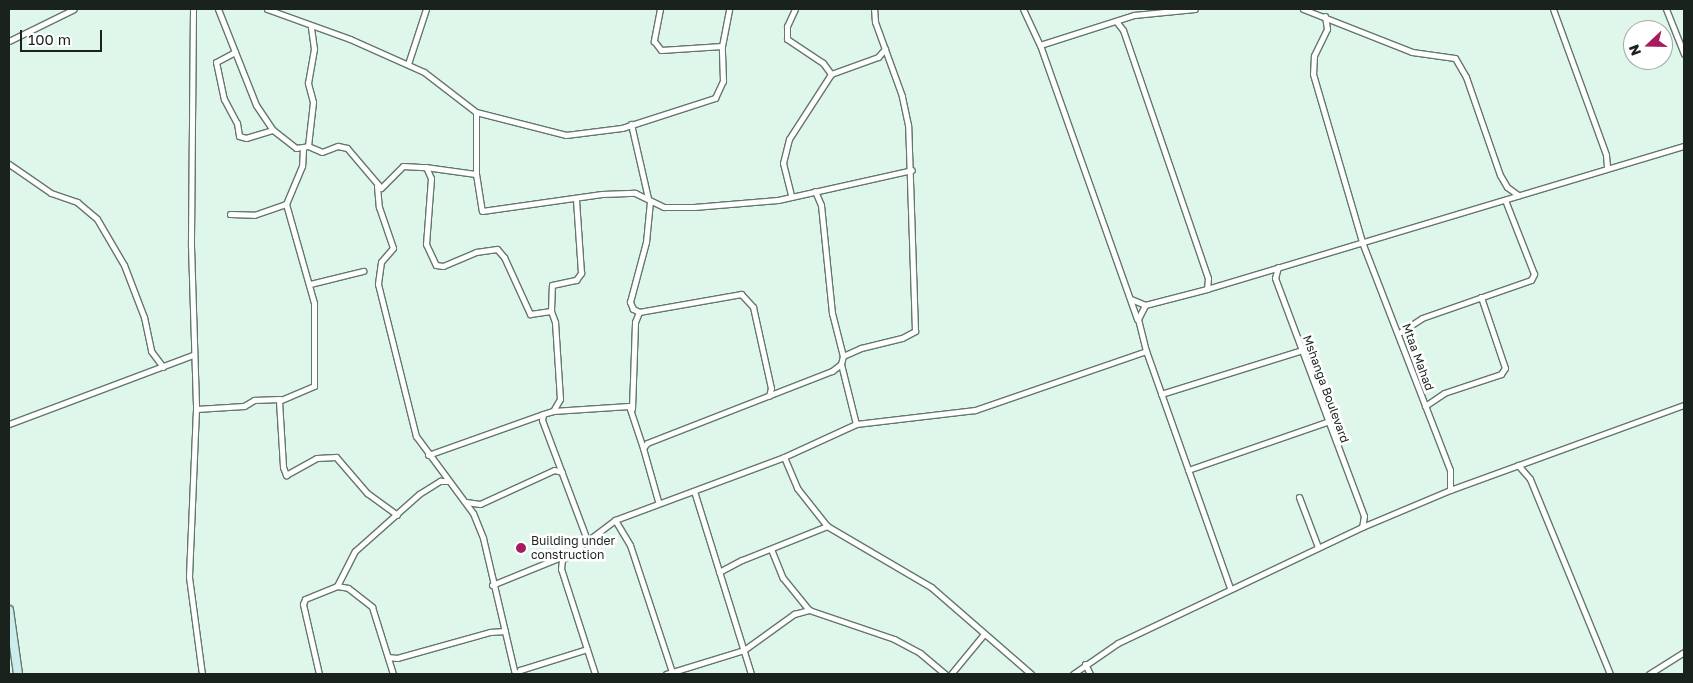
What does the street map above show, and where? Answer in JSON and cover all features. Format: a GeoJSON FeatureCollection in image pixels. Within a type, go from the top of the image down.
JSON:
{"type":"FeatureCollection","features":[{"type":"Feature","properties":{"kind":"main road"},"geometry":{"type":"LineString","coordinates":[[9,610],[18,674]]}},
{"type":"Feature","properties":{"kind":"street"},"geometry":{"type":"LineString","coordinates":[[9,41],[74,9]]}},
{"type":"Feature","properties":{"kind":"street"},"geometry":{"type":"LineString","coordinates":[[193,9],[191,246],[196,409],[189,576],[202,674]]}},
{"type":"Feature","properties":{"kind":"street"},"geometry":{"type":"LineString","coordinates":[[218,9],[256,105],[273,130],[296,148],[306,147],[322,152],[338,146],[347,148],[377,186],[379,207],[393,248],[378,271],[381,298],[416,436],[428,455],[473,513],[483,538],[492,585],[516,674],[520,670],[587,649]]}},
{"type":"Feature","properties":{"kind":"street"},"geometry":{"type":"LineString","coordinates":[[266,9],[311,27],[350,38],[408,64],[424,72],[476,112],[566,135],[631,124],[715,98],[722,81],[722,46],[729,9]]}},
{"type":"Feature","properties":{"kind":"street"},"geometry":{"type":"LineString","coordinates":[[408,64],[426,9]]}},
{"type":"Feature","properties":{"kind":"street"},"geometry":{"type":"LineString","coordinates":[[660,9],[654,41],[661,50],[722,46]]}},
{"type":"Feature","properties":{"kind":"street"},"geometry":{"type":"LineString","coordinates":[[795,9],[787,26],[788,39],[823,63],[831,74]]}},
{"type":"Feature","properties":{"kind":"street"},"geometry":{"type":"LineString","coordinates":[[843,356],[915,331],[912,170],[908,125],[875,22],[874,9]]}},
{"type":"Feature","properties":{"kind":"street"},"geometry":{"type":"LineString","coordinates":[[1023,9],[1040,45],[1131,299],[1146,351],[1230,588]]}},
{"type":"Feature","properties":{"kind":"street"},"geometry":{"type":"LineString","coordinates":[[1040,45],[1134,15],[1196,9]]}},
{"type":"Feature","properties":{"kind":"street"},"geometry":{"type":"LineString","coordinates":[[1303,9],[1325,16],[1412,52],[1455,58],[1466,77],[1486,140],[1507,187],[1518,195]]}},
{"type":"Feature","properties":{"kind":"street"},"geometry":{"type":"LineString","coordinates":[[1553,9],[1607,158],[1607,167]]}},
{"type":"Feature","properties":{"kind":"street"},"geometry":{"type":"LineString","coordinates":[[1666,9],[1684,54]]}},
{"type":"Feature","properties":{"kind":"street","name":"Mtaa Mahad"},"geometry":{"type":"LineString","coordinates":[[1325,16],[1326,28],[1313,62],[1313,74],[1362,242],[1399,333],[1452,479]]}},
{"type":"Feature","properties":{"kind":"street"},"geometry":{"type":"LineString","coordinates":[[1116,21],[1123,30],[1205,269],[1207,289]]}},
{"type":"Feature","properties":{"kind":"street"},"geometry":{"type":"LineString","coordinates":[[196,409],[244,406],[254,400],[280,398],[314,386],[314,303],[286,204],[302,166],[313,102],[308,83],[314,49],[311,27]]}},
{"type":"Feature","properties":{"kind":"street"},"geometry":{"type":"LineString","coordinates":[[791,195],[784,151],[831,74],[878,56],[885,49]]}},
{"type":"Feature","properties":{"kind":"street"},"geometry":{"type":"LineString","coordinates":[[235,52],[216,62],[224,99],[237,123],[239,136],[246,138],[273,130]]}},
{"type":"Feature","properties":{"kind":"street"},"geometry":{"type":"LineString","coordinates":[[476,112],[476,174],[482,211],[635,193],[664,207],[694,207],[772,200],[912,170]]}},
{"type":"Feature","properties":{"kind":"street"},"geometry":{"type":"LineString","coordinates":[[631,124],[649,200],[646,242],[630,302],[633,309],[639,312],[708,298],[741,294],[746,297],[753,307],[771,388],[769,396]]}},
{"type":"Feature","properties":{"kind":"street"},"geometry":{"type":"LineString","coordinates":[[1131,299],[1144,305],[1207,289],[1504,200],[1607,167],[1684,146]]}},
{"type":"Feature","properties":{"kind":"street"},"geometry":{"type":"LineString","coordinates":[[1607,158],[1617,165]]}},
{"type":"Feature","properties":{"kind":"street"},"geometry":{"type":"LineString","coordinates":[[9,164],[51,193],[77,202],[97,219],[124,265],[141,308],[151,351],[163,367]]}},
{"type":"Feature","properties":{"kind":"street"},"geometry":{"type":"LineString","coordinates":[[377,186],[383,187],[403,166],[476,174]]}},
{"type":"Feature","properties":{"kind":"street"},"geometry":{"type":"LineString","coordinates":[[425,167],[431,178],[426,244],[436,265],[443,266],[476,252],[497,250],[504,256],[530,314],[551,311]]}},
{"type":"Feature","properties":{"kind":"street"},"geometry":{"type":"LineString","coordinates":[[1399,333],[1422,318],[1531,280],[1534,274],[1504,200],[1507,187]]}},
{"type":"Feature","properties":{"kind":"street"},"geometry":{"type":"LineString","coordinates":[[815,191],[821,205],[832,313],[843,356],[841,364],[856,424]]}},
{"type":"Feature","properties":{"kind":"street"},"geometry":{"type":"LineString","coordinates":[[553,411],[560,399],[555,322],[551,311],[552,285],[576,280],[581,273],[576,199]]}},
{"type":"Feature","properties":{"kind":"street"},"geometry":{"type":"LineString","coordinates":[[230,214],[254,215],[286,204]]}},
{"type":"Feature","properties":{"kind":"street"},"geometry":{"type":"LineString","coordinates":[[1265,271],[1275,278],[1278,267]]}},
{"type":"Feature","properties":{"kind":"street"},"geometry":{"type":"LineString","coordinates":[[310,284],[363,271]]}},
{"type":"Feature","properties":{"kind":"street","name":"Mshanga Boulevard"},"geometry":{"type":"LineString","coordinates":[[1275,278],[1327,422],[1364,516]]}},
{"type":"Feature","properties":{"kind":"street"},"geometry":{"type":"LineString","coordinates":[[1425,406],[1444,393],[1501,374],[1505,368],[1481,297]]}},
{"type":"Feature","properties":{"kind":"street"},"geometry":{"type":"LineString","coordinates":[[1138,319],[1144,305]]}},
{"type":"Feature","properties":{"kind":"street"},"geometry":{"type":"LineString","coordinates":[[639,312],[635,322],[632,409],[658,501]]}},
{"type":"Feature","properties":{"kind":"street"},"geometry":{"type":"LineString","coordinates":[[1161,394],[1302,350]]}},
{"type":"Feature","properties":{"kind":"street"},"geometry":{"type":"LineString","coordinates":[[492,585],[567,554],[615,520],[658,501],[694,491],[784,457],[856,424],[974,410],[1146,351]]}},
{"type":"Feature","properties":{"kind":"street"},"geometry":{"type":"LineString","coordinates":[[9,424],[194,355]]}},
{"type":"Feature","properties":{"kind":"street"},"geometry":{"type":"LineString","coordinates":[[642,448],[655,439],[832,371],[841,364]]}},
{"type":"Feature","properties":{"kind":"street"},"geometry":{"type":"LineString","coordinates":[[771,388],[782,391]]}},
{"type":"Feature","properties":{"kind":"street"},"geometry":{"type":"LineString","coordinates":[[280,398],[281,451],[286,475],[317,458],[330,455],[343,464],[367,493],[397,515]]}},
{"type":"Feature","properties":{"kind":"street"},"geometry":{"type":"LineString","coordinates":[[1073,674],[1118,643],[1362,526],[1450,490],[1684,405]]}},
{"type":"Feature","properties":{"kind":"street"},"geometry":{"type":"LineString","coordinates":[[428,455],[553,411],[620,406],[632,409]]}},
{"type":"Feature","properties":{"kind":"street"},"geometry":{"type":"LineString","coordinates":[[543,414],[542,420],[587,540]]}},
{"type":"Feature","properties":{"kind":"street"},"geometry":{"type":"LineString","coordinates":[[1188,470],[1327,422]]}},
{"type":"Feature","properties":{"kind":"street"},"geometry":{"type":"LineString","coordinates":[[784,457],[797,488],[827,526],[916,576],[1031,674]]}},
{"type":"Feature","properties":{"kind":"street"},"geometry":{"type":"LineString","coordinates":[[1518,466],[1527,474],[1533,486],[1610,674]]}},
{"type":"Feature","properties":{"kind":"street"},"geometry":{"type":"LineString","coordinates":[[473,513],[480,504],[554,470],[562,472]]}},
{"type":"Feature","properties":{"kind":"street"},"geometry":{"type":"LineString","coordinates":[[1450,490],[1452,479],[1464,485]]}},
{"type":"Feature","properties":{"kind":"street"},"geometry":{"type":"LineString","coordinates":[[337,586],[355,551],[430,486],[448,481]]}},
{"type":"Feature","properties":{"kind":"street"},"geometry":{"type":"LineString","coordinates":[[694,491],[751,674]]}},
{"type":"Feature","properties":{"kind":"street"},"geometry":{"type":"LineString","coordinates":[[1299,497],[1318,547]]}},
{"type":"Feature","properties":{"kind":"street"},"geometry":{"type":"LineString","coordinates":[[466,502],[480,504]]}},
{"type":"Feature","properties":{"kind":"street"},"geometry":{"type":"LineString","coordinates":[[1362,526],[1364,516],[1377,521]]}},
{"type":"Feature","properties":{"kind":"street"},"geometry":{"type":"LineString","coordinates":[[615,520],[630,545],[672,672]]}},
{"type":"Feature","properties":{"kind":"street"},"geometry":{"type":"LineString","coordinates":[[719,572],[827,526]]}},
{"type":"Feature","properties":{"kind":"street"},"geometry":{"type":"LineString","coordinates":[[771,549],[783,578],[809,610],[894,639],[920,652],[944,674]]}},
{"type":"Feature","properties":{"kind":"street"},"geometry":{"type":"LineString","coordinates":[[567,554],[561,569],[595,674]]}},
{"type":"Feature","properties":{"kind":"street"},"geometry":{"type":"LineString","coordinates":[[344,573],[348,588]]}},
{"type":"Feature","properties":{"kind":"street"},"geometry":{"type":"LineString","coordinates":[[319,674],[303,604],[305,599],[337,586],[348,588],[372,606],[392,674]]}},
{"type":"Feature","properties":{"kind":"street"},"geometry":{"type":"LineString","coordinates":[[666,674],[744,650],[794,614],[809,610]]}},
{"type":"Feature","properties":{"kind":"street"},"geometry":{"type":"LineString","coordinates":[[388,657],[397,658],[490,632],[505,631]]}},
{"type":"Feature","properties":{"kind":"street"},"geometry":{"type":"LineString","coordinates":[[951,674],[984,634]]}},
{"type":"Feature","properties":{"kind":"street"},"geometry":{"type":"LineString","coordinates":[[741,641],[750,644]]}},
{"type":"Feature","properties":{"kind":"street"},"geometry":{"type":"LineString","coordinates":[[1649,674],[1684,652]]}},
{"type":"Feature","properties":{"kind":"street"},"geometry":{"type":"LineString","coordinates":[[390,665],[397,658]]}},
{"type":"Feature","properties":{"kind":"street"},"geometry":{"type":"LineString","coordinates":[[1085,664],[1090,674]]}},
{"type":"Feature","properties":{"kind":"place","name":"Building under construction"},"geometry":{"type":"Point","coordinates":[521,548]}}]}
